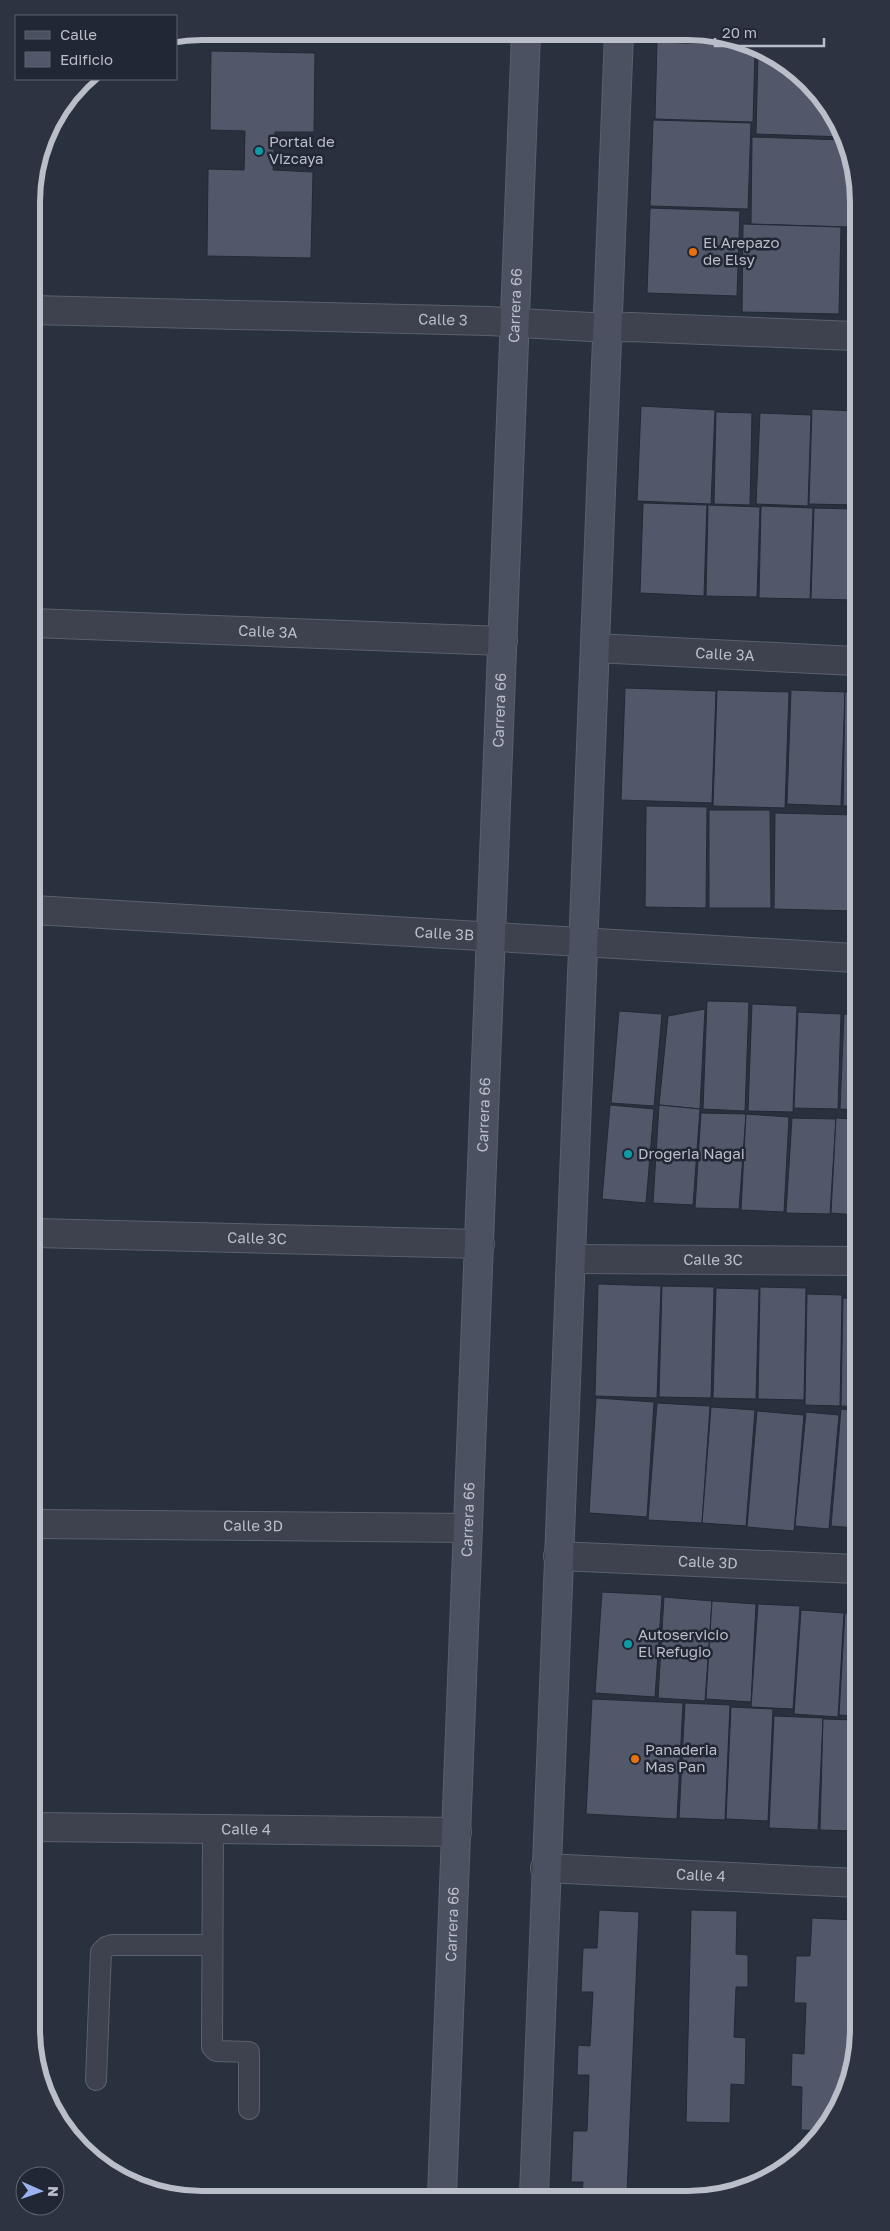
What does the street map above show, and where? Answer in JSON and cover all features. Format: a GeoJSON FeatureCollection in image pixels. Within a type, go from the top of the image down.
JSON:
{"type":"FeatureCollection","features":[{"type":"Feature","properties":{"kind":"main road","name":"Carrera 66"},"geometry":{"type":"LineString","coordinates":[[442,2191],[526,40]]}},
{"type":"Feature","properties":{"kind":"main road"},"geometry":{"type":"LineString","coordinates":[[534,2191],[558,1556],[572,1259],[618,40]]}},
{"type":"Feature","properties":{"kind":"street","name":"Calle 3"},"geometry":{"type":"LineString","coordinates":[[40,310],[515,322],[608,328],[630,327],[850,336]]}},
{"type":"Feature","properties":{"kind":"street","name":"Calle 3A"},"geometry":{"type":"LineString","coordinates":[[40,623],[503,641]]}},
{"type":"Feature","properties":{"kind":"street","name":"Calle 3A"},"geometry":{"type":"LineString","coordinates":[[595,648],[850,661]]}},
{"type":"Feature","properties":{"kind":"street","name":"Calle 3B"},"geometry":{"type":"LineString","coordinates":[[40,910],[850,958]]}},
{"type":"Feature","properties":{"kind":"street","name":"Calle 3C"},"geometry":{"type":"LineString","coordinates":[[40,1233],[480,1244]]}},
{"type":"Feature","properties":{"kind":"street","name":"Calle 3C"},"geometry":{"type":"LineString","coordinates":[[572,1259],[850,1261]]}},
{"type":"Feature","properties":{"kind":"street","name":"Calle 3D"},"geometry":{"type":"LineString","coordinates":[[40,1524],[468,1528]]}},
{"type":"Feature","properties":{"kind":"street","name":"Calle 3D"},"geometry":{"type":"LineString","coordinates":[[558,1556],[850,1569]]}},
{"type":"Feature","properties":{"kind":"street","name":"Calle 4"},"geometry":{"type":"LineString","coordinates":[[40,1827],[457,1832]]}},
{"type":"Feature","properties":{"kind":"street","name":"Calle 4"},"geometry":{"type":"LineString","coordinates":[[546,1868],[850,1882]]}},
{"type":"Feature","properties":{"kind":"lane"},"geometry":{"type":"LineString","coordinates":[[214,1829],[212,2048],[216,2051],[249,2052],[249,2109]]}},
{"type":"Feature","properties":{"kind":"lane"},"geometry":{"type":"LineString","coordinates":[[96,2080],[101,1952],[106,1947],[112,1945],[212,1945]]}},
{"type":"Feature","properties":{"kind":"building"},"geometry":{"type":"Polygon","coordinates":[[[688,40],[717,42],[658,41],[688,40]]]}},
{"type":"Feature","properties":{"kind":"building"},"geometry":{"type":"Polygon","coordinates":[[[657,42],[725,44],[755,55],[753,122],[655,119],[657,42]]]}},
{"type":"Feature","properties":{"kind":"building","name":"Portal de Vizcaya"},"geometry":{"type":"Polygon","coordinates":[[[211,51],[315,53],[314,132],[275,132],[273,170],[313,172],[311,258],[207,256],[208,169],[244,170],[245,131],[210,130],[211,51]]]}},
{"type":"Feature","properties":{"kind":"building"},"geometry":{"type":"Polygon","coordinates":[[[758,56],[778,67],[810,95],[823,112],[836,137],[756,134],[758,56]]]}},
{"type":"Feature","properties":{"kind":"building"},"geometry":{"type":"Polygon","coordinates":[[[653,120],[751,123],[748,209],[650,206],[653,120]]]}},
{"type":"Feature","properties":{"kind":"building"},"geometry":{"type":"Polygon","coordinates":[[[752,137],[838,140],[849,181],[848,227],[751,224],[752,137]]]}},
{"type":"Feature","properties":{"kind":"building","name":"El Arepazo de Elsy"},"geometry":{"type":"Polygon","coordinates":[[[650,208],[740,211],[737,296],[647,293],[650,208]]]}},
{"type":"Feature","properties":{"kind":"building"},"geometry":{"type":"Polygon","coordinates":[[[743,224],[841,227],[839,314],[742,312],[743,224]]]}},
{"type":"Feature","properties":{"kind":"building"},"geometry":{"type":"Polygon","coordinates":[[[641,406],[715,410],[711,504],[637,501],[641,406]]]}},
{"type":"Feature","properties":{"kind":"building"},"geometry":{"type":"Polygon","coordinates":[[[812,409],[850,411],[850,505],[809,504],[812,409]]]}},
{"type":"Feature","properties":{"kind":"building"},"geometry":{"type":"Polygon","coordinates":[[[716,412],[752,413],[750,505],[714,504],[716,412]]]}},
{"type":"Feature","properties":{"kind":"building"},"geometry":{"type":"Polygon","coordinates":[[[760,413],[811,415],[808,506],[756,504],[760,413]]]}},
{"type":"Feature","properties":{"kind":"building"},"geometry":{"type":"Polygon","coordinates":[[[643,503],[707,505],[704,596],[640,593],[643,503]]]}},
{"type":"Feature","properties":{"kind":"building"},"geometry":{"type":"Polygon","coordinates":[[[708,505],[760,507],[757,597],[706,596],[708,505]]]}},
{"type":"Feature","properties":{"kind":"building"},"geometry":{"type":"Polygon","coordinates":[[[761,506],[813,508],[810,599],[759,598],[761,506]]]}},
{"type":"Feature","properties":{"kind":"building"},"geometry":{"type":"Polygon","coordinates":[[[814,508],[850,509],[850,600],[811,599],[814,508]]]}},
{"type":"Feature","properties":{"kind":"building"},"geometry":{"type":"Polygon","coordinates":[[[625,688],[716,691],[712,803],[621,800],[625,688]]]}},
{"type":"Feature","properties":{"kind":"building"},"geometry":{"type":"Polygon","coordinates":[[[717,690],[789,692],[785,808],[713,806],[717,690]]]}},
{"type":"Feature","properties":{"kind":"building"},"geometry":{"type":"Polygon","coordinates":[[[791,690],[845,692],[841,806],[787,804],[791,690]]]}},
{"type":"Feature","properties":{"kind":"building"},"geometry":{"type":"Polygon","coordinates":[[[845,692],[850,692],[850,806],[843,806],[845,692]]]}},
{"type":"Feature","properties":{"kind":"building"},"geometry":{"type":"Polygon","coordinates":[[[646,806],[707,807],[706,908],[645,907],[646,806]]]}},
{"type":"Feature","properties":{"kind":"building"},"geometry":{"type":"Polygon","coordinates":[[[709,810],[770,810],[771,908],[709,908],[709,810]]]}},
{"type":"Feature","properties":{"kind":"building"},"geometry":{"type":"Polygon","coordinates":[[[775,813],[850,815],[850,911],[774,909],[775,813]]]}},
{"type":"Feature","properties":{"kind":"building"},"geometry":{"type":"Polygon","coordinates":[[[707,1001],[749,1002],[745,1111],[703,1109],[707,1001]]]}},
{"type":"Feature","properties":{"kind":"building"},"geometry":{"type":"Polygon","coordinates":[[[752,1004],[797,1006],[793,1112],[748,1111],[752,1004]]]}},
{"type":"Feature","properties":{"kind":"building"},"geometry":{"type":"Polygon","coordinates":[[[705,1009],[700,1109],[659,1105],[668,1016],[705,1009]]]}},
{"type":"Feature","properties":{"kind":"building","name":"Drogeria Nagai"},"geometry":{"type":"Polygon","coordinates":[[[619,1011],[662,1014],[654,1106],[611,1103],[619,1011]]]}},
{"type":"Feature","properties":{"kind":"building"},"geometry":{"type":"Polygon","coordinates":[[[798,1012],[841,1014],[838,1109],[794,1108],[798,1012]]]}},
{"type":"Feature","properties":{"kind":"building"},"geometry":{"type":"Polygon","coordinates":[[[844,1014],[850,1015],[850,1110],[840,1109],[844,1014]]]}},
{"type":"Feature","properties":{"kind":"building","name":"Drogeria Nagai"},"geometry":{"type":"Polygon","coordinates":[[[610,1105],[654,1109],[646,1203],[602,1199],[610,1105]]]}},
{"type":"Feature","properties":{"kind":"building"},"geometry":{"type":"Polygon","coordinates":[[[659,1105],[700,1109],[693,1205],[653,1203],[659,1105]]]}},
{"type":"Feature","properties":{"kind":"building"},"geometry":{"type":"Polygon","coordinates":[[[701,1113],[746,1114],[739,1209],[695,1208],[701,1113]]]}},
{"type":"Feature","properties":{"kind":"building"},"geometry":{"type":"Polygon","coordinates":[[[746,1114],[789,1117],[784,1212],[741,1210],[746,1114]]]}},
{"type":"Feature","properties":{"kind":"building"},"geometry":{"type":"Polygon","coordinates":[[[792,1118],[836,1119],[830,1214],[786,1213],[792,1118]]]}},
{"type":"Feature","properties":{"kind":"building"},"geometry":{"type":"Polygon","coordinates":[[[836,1118],[850,1119],[850,1215],[831,1213],[836,1118]]]}},
{"type":"Feature","properties":{"kind":"building"},"geometry":{"type":"Polygon","coordinates":[[[598,1284],[661,1286],[657,1398],[595,1396],[598,1284]]]}},
{"type":"Feature","properties":{"kind":"building"},"geometry":{"type":"Polygon","coordinates":[[[662,1286],[714,1287],[711,1398],[659,1397],[662,1286]]]}},
{"type":"Feature","properties":{"kind":"building"},"geometry":{"type":"Polygon","coordinates":[[[760,1287],[806,1288],[804,1400],[758,1399],[760,1287]]]}},
{"type":"Feature","properties":{"kind":"building"},"geometry":{"type":"Polygon","coordinates":[[[716,1288],[759,1289],[756,1399],[713,1398],[716,1288]]]}},
{"type":"Feature","properties":{"kind":"building"},"geometry":{"type":"Polygon","coordinates":[[[807,1294],[842,1295],[840,1406],[805,1405],[807,1294]]]}},
{"type":"Feature","properties":{"kind":"building"},"geometry":{"type":"Polygon","coordinates":[[[843,1298],[850,1299],[850,1407],[841,1406],[843,1298]]]}},
{"type":"Feature","properties":{"kind":"building"},"geometry":{"type":"Polygon","coordinates":[[[596,1398],[654,1402],[647,1517],[589,1513],[596,1398]]]}},
{"type":"Feature","properties":{"kind":"building"},"geometry":{"type":"Polygon","coordinates":[[[657,1403],[710,1406],[702,1523],[648,1520],[657,1403]]]}},
{"type":"Feature","properties":{"kind":"building"},"geometry":{"type":"Polygon","coordinates":[[[711,1407],[755,1410],[746,1526],[702,1523],[711,1407]]]}},
{"type":"Feature","properties":{"kind":"building"},"geometry":{"type":"Polygon","coordinates":[[[841,1409],[850,1410],[850,1527],[831,1526],[841,1409]]]}},
{"type":"Feature","properties":{"kind":"building"},"geometry":{"type":"Polygon","coordinates":[[[757,1411],[804,1415],[794,1531],[747,1527],[757,1411]]]}},
{"type":"Feature","properties":{"kind":"building"},"geometry":{"type":"Polygon","coordinates":[[[806,1412],[839,1415],[829,1529],[795,1526],[806,1412]]]}},
{"type":"Feature","properties":{"kind":"building","name":"Autoservicio El Refugio"},"geometry":{"type":"Polygon","coordinates":[[[602,1592],[662,1595],[655,1697],[595,1693],[602,1592]]]}},
{"type":"Feature","properties":{"kind":"building"},"geometry":{"type":"Polygon","coordinates":[[[664,1597],[712,1601],[705,1701],[658,1698],[664,1597]]]}},
{"type":"Feature","properties":{"kind":"building"},"geometry":{"type":"Polygon","coordinates":[[[712,1601],[756,1604],[751,1702],[706,1699],[712,1601]]]}},
{"type":"Feature","properties":{"kind":"building"},"geometry":{"type":"Polygon","coordinates":[[[758,1604],[800,1606],[793,1709],[751,1707],[758,1604]]]}},
{"type":"Feature","properties":{"kind":"building"},"geometry":{"type":"Polygon","coordinates":[[[801,1610],[844,1613],[838,1717],[794,1714],[801,1610]]]}},
{"type":"Feature","properties":{"kind":"building"},"geometry":{"type":"Polygon","coordinates":[[[845,1613],[850,1613],[850,1716],[839,1715],[845,1613]]]}},
{"type":"Feature","properties":{"kind":"building","name":"Panaderia Mas Pan"},"geometry":{"type":"Polygon","coordinates":[[[592,1699],[683,1703],[677,1819],[586,1814],[592,1699]]]}},
{"type":"Feature","properties":{"kind":"building"},"geometry":{"type":"Polygon","coordinates":[[[685,1703],[730,1705],[725,1820],[679,1818],[685,1703]]]}},
{"type":"Feature","properties":{"kind":"building"},"geometry":{"type":"Polygon","coordinates":[[[731,1707],[773,1709],[768,1821],[726,1819],[731,1707]]]}},
{"type":"Feature","properties":{"kind":"building"},"geometry":{"type":"Polygon","coordinates":[[[774,1716],[823,1718],[818,1830],[769,1828],[774,1716]]]}},
{"type":"Feature","properties":{"kind":"building"},"geometry":{"type":"Polygon","coordinates":[[[823,1719],[850,1720],[850,1831],[820,1830],[823,1719]]]}},
{"type":"Feature","properties":{"kind":"building"},"geometry":{"type":"Polygon","coordinates":[[[599,1910],[639,1912],[627,2191],[582,2191],[583,2182],[571,2182],[573,2131],[587,2131],[589,2075],[577,2075],[578,2045],[590,2046],[593,1992],[581,1992],[583,1948],[597,1948],[599,1910]]]}},
{"type":"Feature","properties":{"kind":"building"},"geometry":{"type":"Polygon","coordinates":[[[691,1910],[737,1911],[736,1954],[748,1955],[748,1987],[736,1987],[734,2037],[746,2038],[745,2085],[731,2084],[730,2123],[686,2122],[691,1910]]]}},
{"type":"Feature","properties":{"kind":"building"},"geometry":{"type":"Polygon","coordinates":[[[812,1918],[850,1920],[850,2040],[847,2061],[838,2091],[823,2119],[814,2131],[801,2130],[802,2087],[791,2086],[792,2053],[804,2054],[806,2003],[794,2003],[796,1956],[810,1956],[812,1918]]]}},
{"type":"Feature","properties":{"kind":"place","name":"Portal de Vizcaya"},"geometry":{"type":"Point","coordinates":[259,151]}},
{"type":"Feature","properties":{"kind":"place","name":"El Arepazo de Elsy"},"geometry":{"type":"Point","coordinates":[693,252]}},
{"type":"Feature","properties":{"kind":"place","name":"Drogeria Nagai"},"geometry":{"type":"Point","coordinates":[628,1154]}},
{"type":"Feature","properties":{"kind":"place","name":"Autoservicio El Refugio"},"geometry":{"type":"Point","coordinates":[628,1644]}},
{"type":"Feature","properties":{"kind":"place","name":"Panaderia Mas Pan"},"geometry":{"type":"Point","coordinates":[635,1759]}}]}
